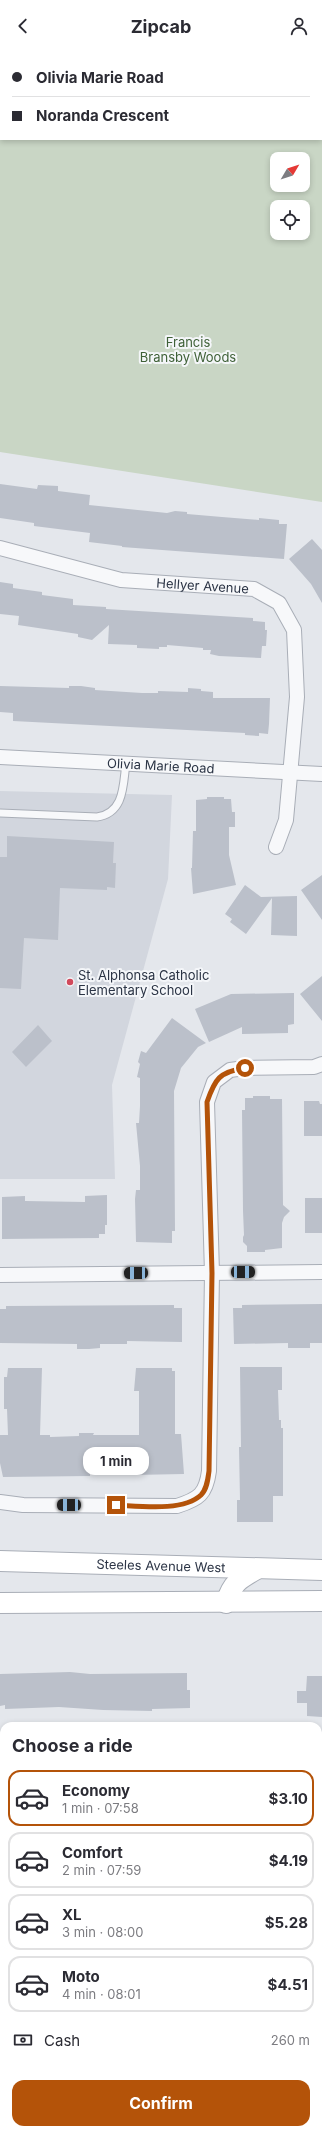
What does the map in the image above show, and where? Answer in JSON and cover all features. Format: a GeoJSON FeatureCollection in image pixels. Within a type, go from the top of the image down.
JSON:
{"type":"FeatureCollection","features":[{"type":"Feature","properties":{"kind":"main road","name":"Steeles Avenue West"},"geometry":{"type":"LineString","coordinates":[[0,1561],[322,1570]]}},
{"type":"Feature","properties":{"kind":"main road"},"geometry":{"type":"LineString","coordinates":[[226,1603],[230,1589],[240,1579],[257,1569]]}},
{"type":"Feature","properties":{"kind":"main road"},"geometry":{"type":"LineString","coordinates":[[0,1603],[226,1603],[322,1601]]}},
{"type":"Feature","properties":{"kind":"street","name":"Hellyer Avenue"},"geometry":{"type":"LineString","coordinates":[[0,548],[121,580],[254,590],[279,603],[294,630],[298,697],[286,820],[276,848]]}},
{"type":"Feature","properties":{"kind":"street","name":"Olivia Marie Road"},"geometry":{"type":"LineString","coordinates":[[0,757],[126,762],[322,774]]}},
{"type":"Feature","properties":{"kind":"street"},"geometry":{"type":"LineString","coordinates":[[0,1502],[23,1505],[177,1506],[191,1501],[202,1494],[207,1484],[209,1471],[212,1273],[207,1102],[214,1082],[230,1070],[245,1068],[314,1067],[322,1064]]}},
{"type":"Feature","properties":{"kind":"street"},"geometry":{"type":"LineString","coordinates":[[0,1275],[322,1272]]}},
{"type":"Feature","properties":{"kind":"lane"},"geometry":{"type":"LineString","coordinates":[[0,813],[97,817],[106,815],[113,811],[121,799],[126,762]]}},
{"type":"Feature","properties":{"kind":"shaded area","name":"St. Alphonsa Catholic Elementary School"},"geometry":{"type":"Polygon","coordinates":[[[0,791],[172,795],[168,879],[112,1085],[115,1179],[0,1179],[0,791]]]}},
{"type":"Feature","properties":{"kind":"green space","name":"Francis Bransby Woods"},"geometry":{"type":"Polygon","coordinates":[[[0,140],[322,140],[322,502],[0,452],[0,140]]]}},
{"type":"Feature","properties":{"kind":"building"},"geometry":{"type":"Polygon","coordinates":[[[0,484],[37,489],[38,485],[58,486],[58,491],[90,495],[89,505],[167,513],[175,511],[187,512],[187,514],[259,520],[259,518],[279,520],[279,524],[287,524],[284,559],[122,547],[89,542],[90,533],[34,526],[34,523],[0,518],[0,484]]]}},
{"type":"Feature","properties":{"kind":"building"},"geometry":{"type":"Polygon","coordinates":[[[312,539],[322,550],[322,603],[311,584],[289,559],[312,539]]]}},
{"type":"Feature","properties":{"kind":"building"},"geometry":{"type":"Polygon","coordinates":[[[0,582],[13,584],[13,588],[42,592],[42,595],[73,599],[73,605],[106,607],[106,609],[253,618],[253,621],[265,622],[265,630],[267,630],[266,646],[262,646],[261,658],[219,656],[210,654],[211,650],[203,650],[203,648],[167,645],[167,647],[159,647],[159,649],[137,648],[137,645],[108,644],[109,625],[92,640],[78,637],[78,634],[18,625],[19,616],[0,614],[0,582]]]}},
{"type":"Feature","properties":{"kind":"building"},"geometry":{"type":"Polygon","coordinates":[[[0,686],[69,688],[69,686],[81,686],[95,688],[95,690],[142,693],[158,693],[158,691],[188,692],[188,688],[213,692],[213,698],[270,698],[268,734],[259,733],[259,736],[245,735],[245,733],[13,721],[13,713],[0,712],[0,686]]]}},
{"type":"Feature","properties":{"kind":"building"},"geometry":{"type":"Polygon","coordinates":[[[207,797],[224,797],[224,799],[231,799],[232,812],[235,812],[235,827],[229,827],[229,855],[236,885],[193,894],[191,868],[193,831],[196,831],[196,800],[207,799],[207,797]]]}},
{"type":"Feature","properties":{"kind":"building"},"geometry":{"type":"Polygon","coordinates":[[[7,836],[114,842],[113,863],[116,863],[115,888],[107,887],[107,890],[60,888],[58,940],[24,938],[21,989],[0,988],[0,857],[7,857],[7,836]]]}},
{"type":"Feature","properties":{"kind":"building"},"geometry":{"type":"Polygon","coordinates":[[[322,875],[322,920],[301,890],[322,875]]]}},
{"type":"Feature","properties":{"kind":"building"},"geometry":{"type":"Polygon","coordinates":[[[245,885],[261,897],[297,896],[297,936],[271,935],[272,898],[246,934],[230,922],[232,919],[225,914],[245,885]]]}},
{"type":"Feature","properties":{"kind":"building"},"geometry":{"type":"Polygon","coordinates":[[[322,976],[322,1021],[300,994],[322,976]]]}},
{"type":"Feature","properties":{"kind":"building"},"geometry":{"type":"Polygon","coordinates":[[[294,993],[294,1024],[288,1025],[288,1033],[242,1034],[242,1027],[209,1042],[195,1009],[231,994],[294,993]]]}},
{"type":"Feature","properties":{"kind":"building"},"geometry":{"type":"Polygon","coordinates":[[[172,1018],[206,1043],[198,1047],[181,1068],[174,1091],[175,1231],[172,1231],[172,1243],[136,1242],[135,1199],[136,1190],[140,1190],[140,1166],[136,1123],[139,1123],[140,1106],[140,1078],[137,1077],[140,1064],[138,1062],[141,1051],[146,1053],[172,1018]]]}},
{"type":"Feature","properties":{"kind":"building"},"geometry":{"type":"Polygon","coordinates":[[[38,1025],[52,1041],[26,1067],[12,1052],[38,1025]]]}},
{"type":"Feature","properties":{"kind":"building"},"geometry":{"type":"Polygon","coordinates":[[[253,1096],[270,1096],[270,1099],[282,1099],[283,1205],[290,1211],[284,1217],[282,1223],[282,1248],[265,1250],[265,1252],[247,1252],[247,1246],[243,1242],[242,1110],[245,1110],[245,1098],[253,1098],[253,1096]]]}},
{"type":"Feature","properties":{"kind":"building"},"geometry":{"type":"Polygon","coordinates":[[[304,1101],[319,1101],[320,1104],[322,1104],[322,1136],[304,1136],[304,1101]]]}},
{"type":"Feature","properties":{"kind":"building"},"geometry":{"type":"Polygon","coordinates":[[[107,1195],[107,1225],[105,1225],[105,1234],[99,1234],[99,1238],[2,1239],[2,1197],[25,1196],[25,1201],[85,1202],[85,1196],[107,1195]]]}},
{"type":"Feature","properties":{"kind":"building"},"geometry":{"type":"Polygon","coordinates":[[[305,1198],[322,1198],[322,1233],[305,1233],[305,1198]]]}},
{"type":"Feature","properties":{"kind":"building"},"geometry":{"type":"Polygon","coordinates":[[[322,1304],[322,1343],[310,1343],[310,1348],[288,1348],[288,1343],[234,1344],[233,1308],[242,1308],[242,1305],[322,1304]]]}},
{"type":"Feature","properties":{"kind":"building"},"geometry":{"type":"Polygon","coordinates":[[[174,1305],[174,1308],[182,1308],[182,1342],[127,1341],[127,1344],[100,1344],[100,1348],[89,1349],[77,1349],[77,1344],[0,1343],[0,1309],[6,1309],[6,1306],[174,1305]]]}},
{"type":"Feature","properties":{"kind":"building"},"geometry":{"type":"Polygon","coordinates":[[[240,1367],[282,1367],[282,1390],[278,1390],[279,1420],[281,1420],[281,1428],[283,1428],[283,1496],[273,1496],[273,1522],[237,1522],[237,1500],[240,1500],[240,1367]]]}},
{"type":"Feature","properties":{"kind":"building"},"geometry":{"type":"Polygon","coordinates":[[[8,1368],[42,1368],[40,1435],[50,1435],[50,1437],[79,1436],[79,1433],[94,1433],[93,1435],[139,1435],[139,1391],[134,1391],[136,1368],[172,1368],[172,1371],[175,1371],[175,1434],[181,1434],[184,1474],[133,1475],[133,1470],[102,1470],[99,1474],[90,1474],[90,1476],[3,1477],[0,1463],[0,1435],[8,1435],[7,1409],[4,1409],[4,1377],[7,1377],[8,1368]]]}},
{"type":"Feature","properties":{"kind":"building"},"geometry":{"type":"Polygon","coordinates":[[[70,1672],[90,1674],[187,1673],[187,1690],[190,1690],[190,1708],[152,1709],[152,1711],[59,1707],[5,1709],[5,1705],[0,1706],[0,1674],[70,1672]]]}},
{"type":"Feature","properties":{"kind":"building"},"geometry":{"type":"Polygon","coordinates":[[[307,1676],[322,1676],[322,1717],[307,1716],[307,1703],[297,1703],[297,1691],[306,1691],[307,1676]]]}},
{"type":"Feature","properties":{"kind":"place","name":"St. Alphonsa Catholic Elementary School"},"geometry":{"type":"Point","coordinates":[70,982]}},
{"type":"Feature","properties":{"kind":"route"},"geometry":{"type":"LineString","coordinates":[[116,1505],[177,1506],[191,1501],[202,1494],[207,1484],[209,1471],[212,1273],[207,1102],[214,1082],[230,1070],[245,1068]]}}]}
